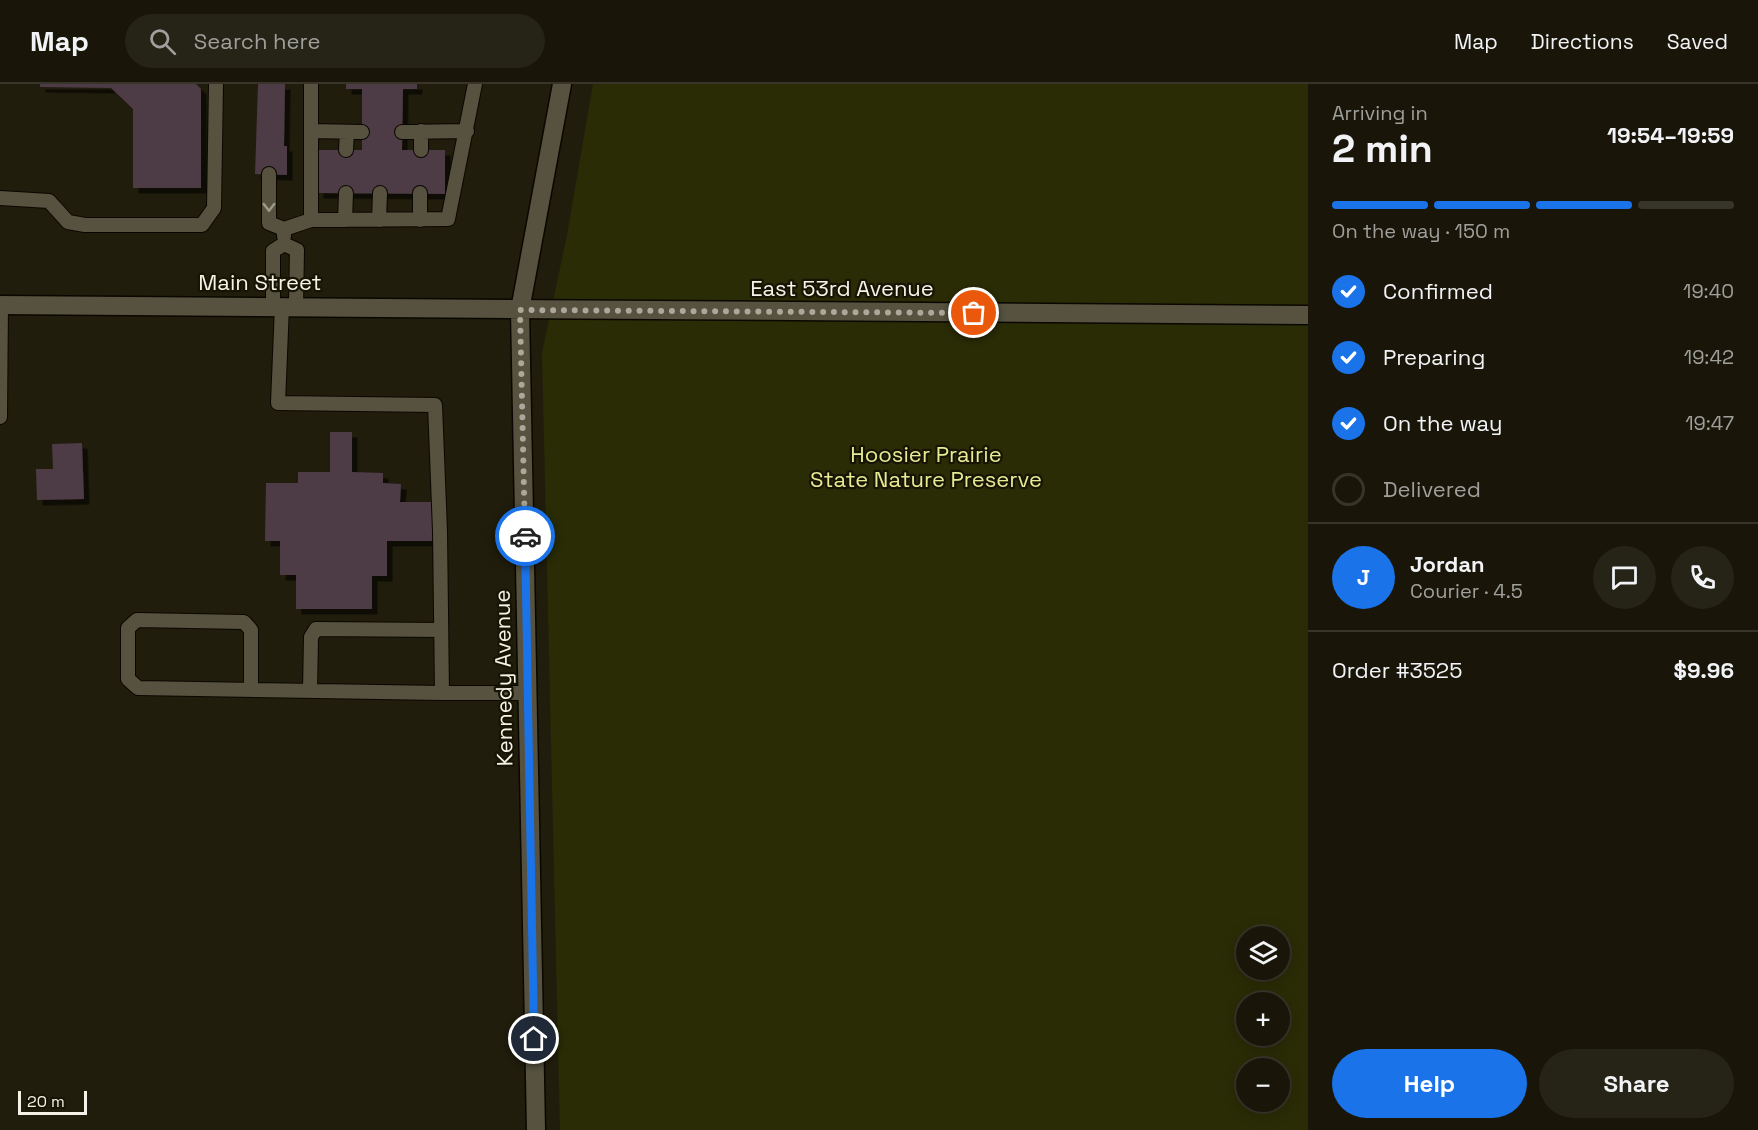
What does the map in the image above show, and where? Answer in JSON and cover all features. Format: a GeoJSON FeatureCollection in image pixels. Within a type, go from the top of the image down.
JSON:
{"type":"FeatureCollection","features":[{"type":"Feature","properties":{"kind":"street","name":"Kennedy Avenue"},"geometry":{"type":"LineString","coordinates":[[536,1130],[520,310],[562,84]]}},
{"type":"Feature","properties":{"kind":"street","name":"Main Street"},"geometry":{"type":"LineString","coordinates":[[1,305],[520,310]]}},
{"type":"Feature","properties":{"kind":"street","name":"East 53rd Avenue"},"geometry":{"type":"LineString","coordinates":[[520,310],[1308,315]]}},
{"type":"Feature","properties":{"kind":"lane"},"geometry":{"type":"LineString","coordinates":[[0,198],[49,201],[68,222],[85,225],[202,225],[214,208],[216,84]]}},
{"type":"Feature","properties":{"kind":"lane"},"geometry":{"type":"LineString","coordinates":[[311,84],[311,219]]}},
{"type":"Feature","properties":{"kind":"lane"},"geometry":{"type":"LineString","coordinates":[[269,174],[269,223],[285,229],[311,219],[448,219],[475,84]]}},
{"type":"Feature","properties":{"kind":"lane"},"geometry":{"type":"LineString","coordinates":[[311,131],[362,132]]}},
{"type":"Feature","properties":{"kind":"lane"},"geometry":{"type":"LineString","coordinates":[[421,131],[421,150]]}},
{"type":"Feature","properties":{"kind":"lane"},"geometry":{"type":"LineString","coordinates":[[402,132],[466,131]]}},
{"type":"Feature","properties":{"kind":"lane"},"geometry":{"type":"LineString","coordinates":[[346,150],[347,132]]}},
{"type":"Feature","properties":{"kind":"lane"},"geometry":{"type":"LineString","coordinates":[[345,219],[346,193]]}},
{"type":"Feature","properties":{"kind":"lane"},"geometry":{"type":"LineString","coordinates":[[379,219],[380,193]]}},
{"type":"Feature","properties":{"kind":"lane"},"geometry":{"type":"LineString","coordinates":[[420,193],[420,220]]}},
{"type":"Feature","properties":{"kind":"lane"},"geometry":{"type":"LineString","coordinates":[[284,244],[285,229]]}},
{"type":"Feature","properties":{"kind":"lane"},"geometry":{"type":"LineString","coordinates":[[284,244],[273,251],[284,306]]}},
{"type":"Feature","properties":{"kind":"lane"},"geometry":{"type":"LineString","coordinates":[[284,244],[297,250],[284,306],[278,403],[435,405],[442,693]]}},
{"type":"Feature","properties":{"kind":"lane"},"geometry":{"type":"LineString","coordinates":[[0,417],[1,305]]}},
{"type":"Feature","properties":{"kind":"lane"},"geometry":{"type":"LineString","coordinates":[[251,690],[251,630],[244,622],[137,620],[128,628],[128,679],[138,688],[251,690],[310,691],[442,693],[528,693]]}},
{"type":"Feature","properties":{"kind":"lane"},"geometry":{"type":"LineString","coordinates":[[310,691],[311,637],[316,629],[441,630]]}},
{"type":"Feature","properties":{"kind":"green space","name":"Hoosier Prairie State Nature Preserve"},"geometry":{"type":"Polygon","coordinates":[[[593,84],[1308,84],[1308,1130],[560,1130],[542,353],[567,235],[593,84]]]}},
{"type":"Feature","properties":{"kind":"building"},"geometry":{"type":"Polygon","coordinates":[[[40,84],[196,84],[201,89],[201,188],[133,188],[133,109],[111,88],[40,87],[40,84]]]}},
{"type":"Feature","properties":{"kind":"building"},"geometry":{"type":"Polygon","coordinates":[[[258,84],[285,84],[284,146],[287,146],[287,175],[255,174],[258,84]]]}},
{"type":"Feature","properties":{"kind":"building"},"geometry":{"type":"Polygon","coordinates":[[[346,84],[417,84],[417,89],[403,89],[402,150],[445,150],[445,194],[318,193],[318,150],[362,150],[362,89],[346,89],[346,84]]]}},
{"type":"Feature","properties":{"kind":"building"},"geometry":{"type":"Polygon","coordinates":[[[330,432],[352,432],[352,472],[383,473],[383,483],[401,484],[400,502],[433,502],[433,541],[387,541],[387,576],[372,576],[372,609],[296,609],[296,575],[280,575],[280,541],[265,541],[266,483],[298,483],[298,472],[330,472],[330,432]]]}},
{"type":"Feature","properties":{"kind":"building"},"geometry":{"type":"Polygon","coordinates":[[[82,443],[84,499],[37,500],[36,469],[53,469],[52,444],[82,443]]]}},
{"type":"Feature","properties":{"kind":"way so far"},"geometry":{"type":"LineString","coordinates":[[525,536],[520,310],[974,313]]}},
{"type":"Feature","properties":{"kind":"route"},"geometry":{"type":"LineString","coordinates":[[525,536],[534,1039]]}}]}
